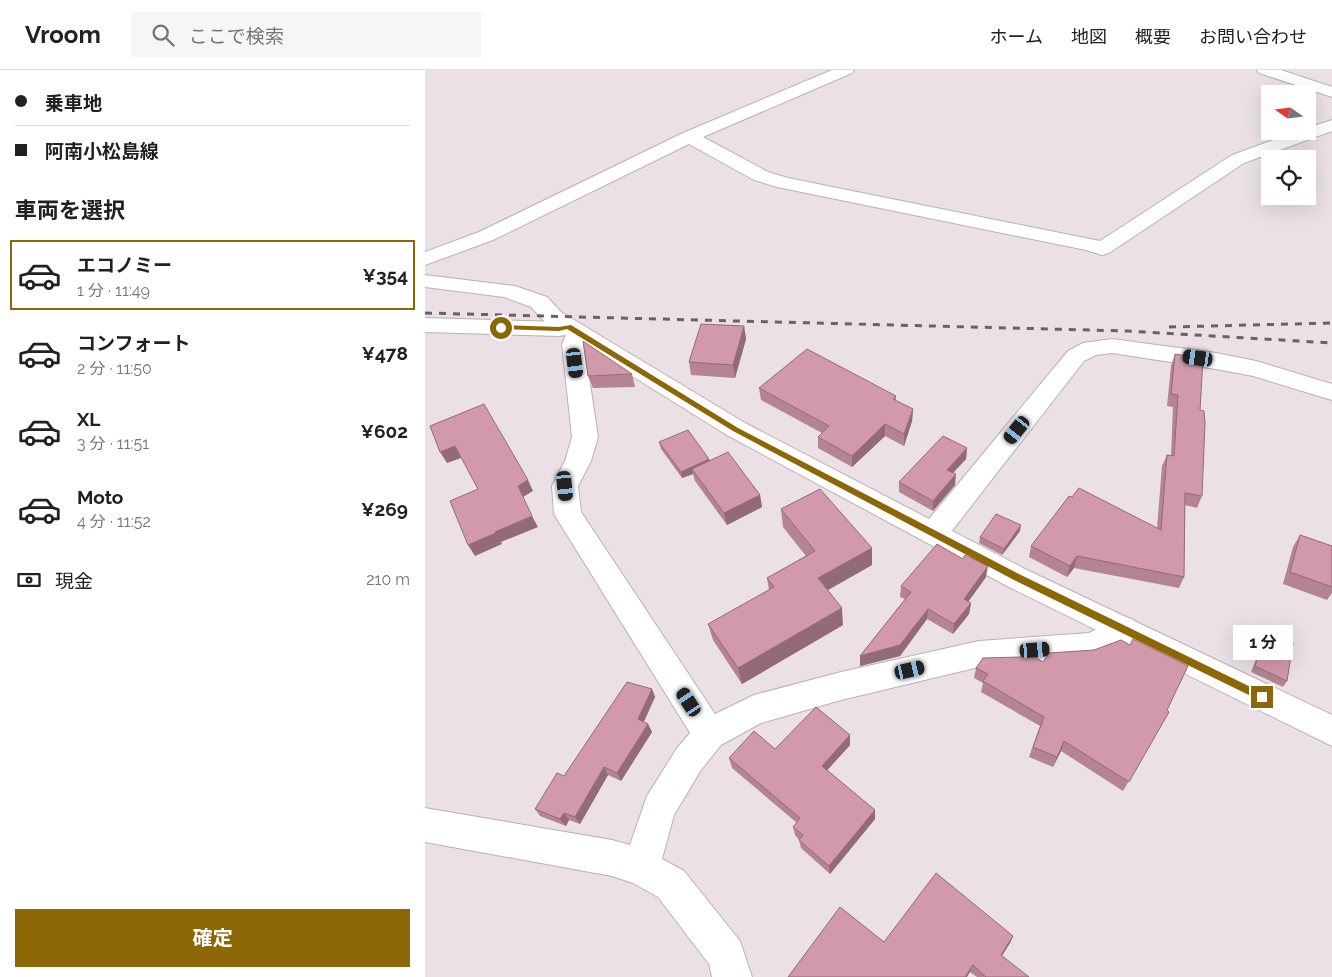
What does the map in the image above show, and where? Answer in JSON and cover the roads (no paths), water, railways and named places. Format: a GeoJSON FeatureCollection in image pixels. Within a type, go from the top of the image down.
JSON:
{"type":"FeatureCollection","features":[{"type":"Feature","properties":{"kind":"street"},"geometry":{"type":"LineString","coordinates":[[425,259],[486,236],[689,138],[846,70]]}},
{"type":"Feature","properties":{"kind":"street"},"geometry":{"type":"LineString","coordinates":[[1265,70],[1332,92]]}},
{"type":"Feature","properties":{"kind":"street"},"geometry":{"type":"LineString","coordinates":[[689,138],[761,176],[784,183],[1091,245],[1102,249],[1238,159],[1332,125]]}},
{"type":"Feature","properties":{"kind":"street"},"geometry":{"type":"LineString","coordinates":[[425,281],[507,291],[539,302],[553,317],[735,430],[934,534],[1332,731]]}},
{"type":"Feature","properties":{"kind":"street"},"geometry":{"type":"LineString","coordinates":[[425,326],[573,329]]}},
{"type":"Feature","properties":{"kind":"street"},"geometry":{"type":"LineString","coordinates":[[573,329],[573,344],[585,436],[578,461],[565,486],[568,514],[709,734]]}},
{"type":"Feature","properties":{"kind":"street"},"geometry":{"type":"LineString","coordinates":[[934,534],[1076,356],[1091,348],[1112,346],[1215,361],[1256,369],[1332,392]]}},
{"type":"Feature","properties":{"kind":"street"},"geometry":{"type":"LineString","coordinates":[[641,866],[659,808],[689,760],[709,734],[754,710],[841,686],[979,654],[1091,646],[1111,638],[1123,629]]}},
{"type":"Feature","properties":{"kind":"street"},"geometry":{"type":"LineString","coordinates":[[425,825],[612,858],[641,866],[671,884],[726,955],[732,977]]}},
{"type":"Feature","properties":{"kind":"railway"},"geometry":{"type":"LineString","coordinates":[[425,313],[1127,331],[1332,343]]}},
{"type":"Feature","properties":{"kind":"railway"},"geometry":{"type":"LineString","coordinates":[[1169,327],[1332,323]]}}]}
